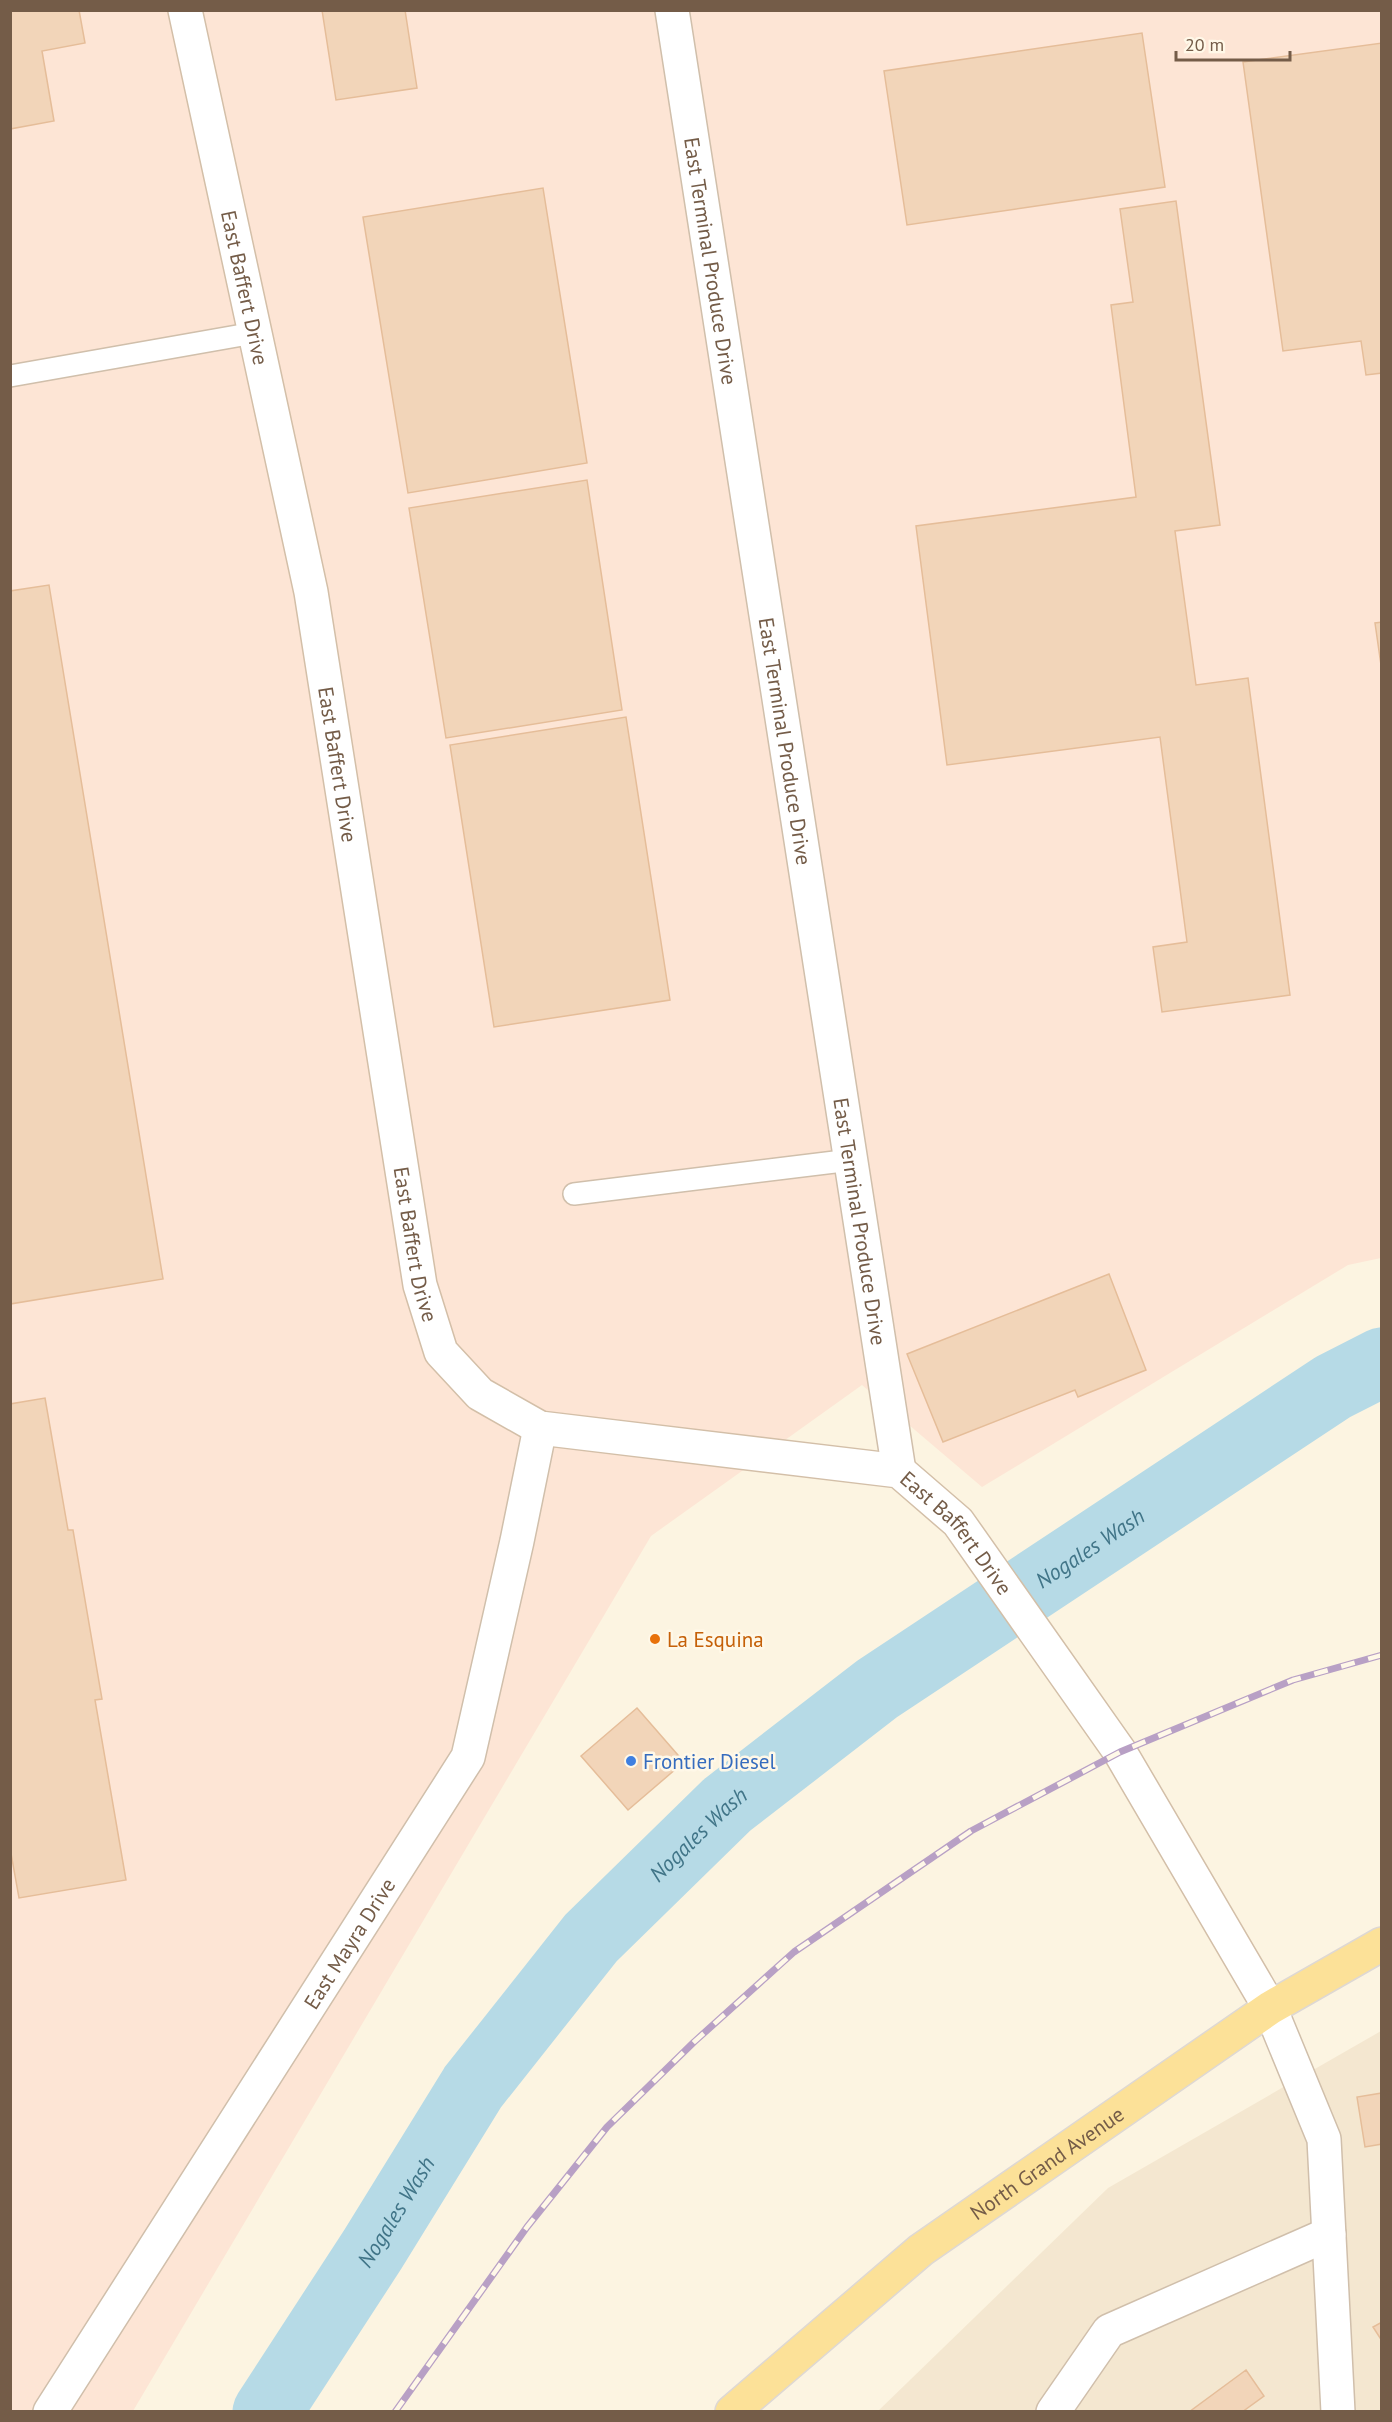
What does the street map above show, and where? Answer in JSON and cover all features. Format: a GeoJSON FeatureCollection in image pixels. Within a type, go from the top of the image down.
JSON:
{"type":"FeatureCollection","features":[{"type":"Feature","properties":{"kind":"main road","name":"North Grand Avenue"},"geometry":{"type":"LineString","coordinates":[[732,2412],[921,2250],[1270,2008],[1382,1944]]}},
{"type":"Feature","properties":{"kind":"street","name":"East Baffert Drive"},"geometry":{"type":"LineString","coordinates":[[185,10],[311,592],[420,1285],[441,1352],[480,1394],[540,1428],[899,1471],[958,1522],[1120,1752],[1270,2008],[1324,2139],[1338,2412]]}},
{"type":"Feature","properties":{"kind":"street","name":"East Terminal Produce Drive"},"geometry":{"type":"LineString","coordinates":[[672,10],[899,1471]]}},
{"type":"Feature","properties":{"kind":"street","name":"East Mayra Drive"},"geometry":{"type":"LineString","coordinates":[[50,2412],[468,1757],[540,1428]]}},
{"type":"Feature","properties":{"kind":"street"},"geometry":{"type":"LineString","coordinates":[[1053,2412],[1109,2331],[1329,2234]]}},
{"type":"Feature","properties":{"kind":"lane"},"geometry":{"type":"LineString","coordinates":[[10,376],[254,333]]}},
{"type":"Feature","properties":{"kind":"lane"},"geometry":{"type":"LineString","coordinates":[[574,1194],[850,1160]]}},
{"type":"Feature","properties":{"kind":"shaded area"},"geometry":{"type":"Polygon","coordinates":[[[11,11],[1381,11],[1381,1258],[1348,1265],[982,1487],[862,1385],[651,1536],[133,2411],[11,2412],[11,11]]]}},
{"type":"Feature","properties":{"kind":"shaded area"},"geometry":{"type":"Polygon","coordinates":[[[1381,2031],[1381,2411],[877,2412],[1108,2188],[1381,2031]]]}},
{"type":"Feature","properties":{"kind":"building"},"geometry":{"type":"Polygon","coordinates":[[[10,10],[79,10],[85,43],[42,51],[54,121],[10,129],[10,10]]]}},
{"type":"Feature","properties":{"kind":"building"},"geometry":{"type":"Polygon","coordinates":[[[322,10],[405,10],[417,88],[336,100],[322,10]]]}},
{"type":"Feature","properties":{"kind":"building"},"geometry":{"type":"Polygon","coordinates":[[[1142,33],[1165,187],[907,225],[884,71],[1142,33]]]}},
{"type":"Feature","properties":{"kind":"building"},"geometry":{"type":"Polygon","coordinates":[[[1382,43],[1382,373],[1366,375],[1361,341],[1283,351],[1243,62],[1382,43]]]}},
{"type":"Feature","properties":{"kind":"building"},"geometry":{"type":"Polygon","coordinates":[[[543,188],[587,463],[408,493],[363,217],[543,188]]]}},
{"type":"Feature","properties":{"kind":"building"},"geometry":{"type":"Polygon","coordinates":[[[1176,201],[1220,525],[1175,531],[1196,685],[1248,678],[1290,995],[1162,1012],[1153,947],[1187,942],[1160,737],[947,765],[916,526],[1136,497],[1111,305],[1133,302],[1120,209],[1176,201]]]}},
{"type":"Feature","properties":{"kind":"building"},"geometry":{"type":"Polygon","coordinates":[[[587,480],[622,710],[446,738],[409,508],[587,480]]]}},
{"type":"Feature","properties":{"kind":"building"},"geometry":{"type":"Polygon","coordinates":[[[49,585],[163,1279],[10,1304],[10,591],[49,585]]]}},
{"type":"Feature","properties":{"kind":"building"},"geometry":{"type":"Polygon","coordinates":[[[1382,622],[1382,672],[1375,623],[1382,622]]]}},
{"type":"Feature","properties":{"kind":"building"},"geometry":{"type":"Polygon","coordinates":[[[626,717],[670,1000],[494,1027],[450,745],[626,717]]]}},
{"type":"Feature","properties":{"kind":"building"},"geometry":{"type":"Polygon","coordinates":[[[1109,1274],[1146,1370],[1078,1397],[1075,1390],[943,1442],[907,1354],[1109,1274]]]}},
{"type":"Feature","properties":{"kind":"building"},"geometry":{"type":"Polygon","coordinates":[[[45,1398],[68,1530],[73,1530],[102,1699],[95,1700],[126,1880],[19,1898],[10,1848],[10,1404],[45,1398]]]}},
{"type":"Feature","properties":{"kind":"building"},"geometry":{"type":"Polygon","coordinates":[[[637,1708],[684,1762],[628,1810],[581,1756],[637,1708]]]}},
{"type":"Feature","properties":{"kind":"building"},"geometry":{"type":"Polygon","coordinates":[[[1382,2093],[1382,2144],[1365,2147],[1357,2097],[1382,2093]]]}},
{"type":"Feature","properties":{"kind":"building"},"geometry":{"type":"Polygon","coordinates":[[[1382,2322],[1382,2341],[1373,2327],[1382,2322]]]}},
{"type":"Feature","properties":{"kind":"building"},"geometry":{"type":"Polygon","coordinates":[[[1246,2370],[1264,2396],[1242,2412],[1189,2412],[1246,2370]]]}},
{"type":"Feature","properties":{"kind":"waterway","name":"Nogales Wash"},"geometry":{"type":"LineString","coordinates":[[267,2412],[373,2249],[473,2087],[591,1938],[727,1805],[877,1689],[1333,1387],[1382,1362]]}},
{"type":"Feature","properties":{"kind":"railway"},"geometry":{"type":"LineString","coordinates":[[395,2412],[527,2227],[607,2127],[694,2042],[794,1952],[971,1831],[1120,1752],[1293,1680],[1382,1655]]}},
{"type":"Feature","properties":{"kind":"place","name":"La Esquina"},"geometry":{"type":"Point","coordinates":[655,1639]}},
{"type":"Feature","properties":{"kind":"place","name":"Frontier Diesel"},"geometry":{"type":"Point","coordinates":[631,1761]}}]}
